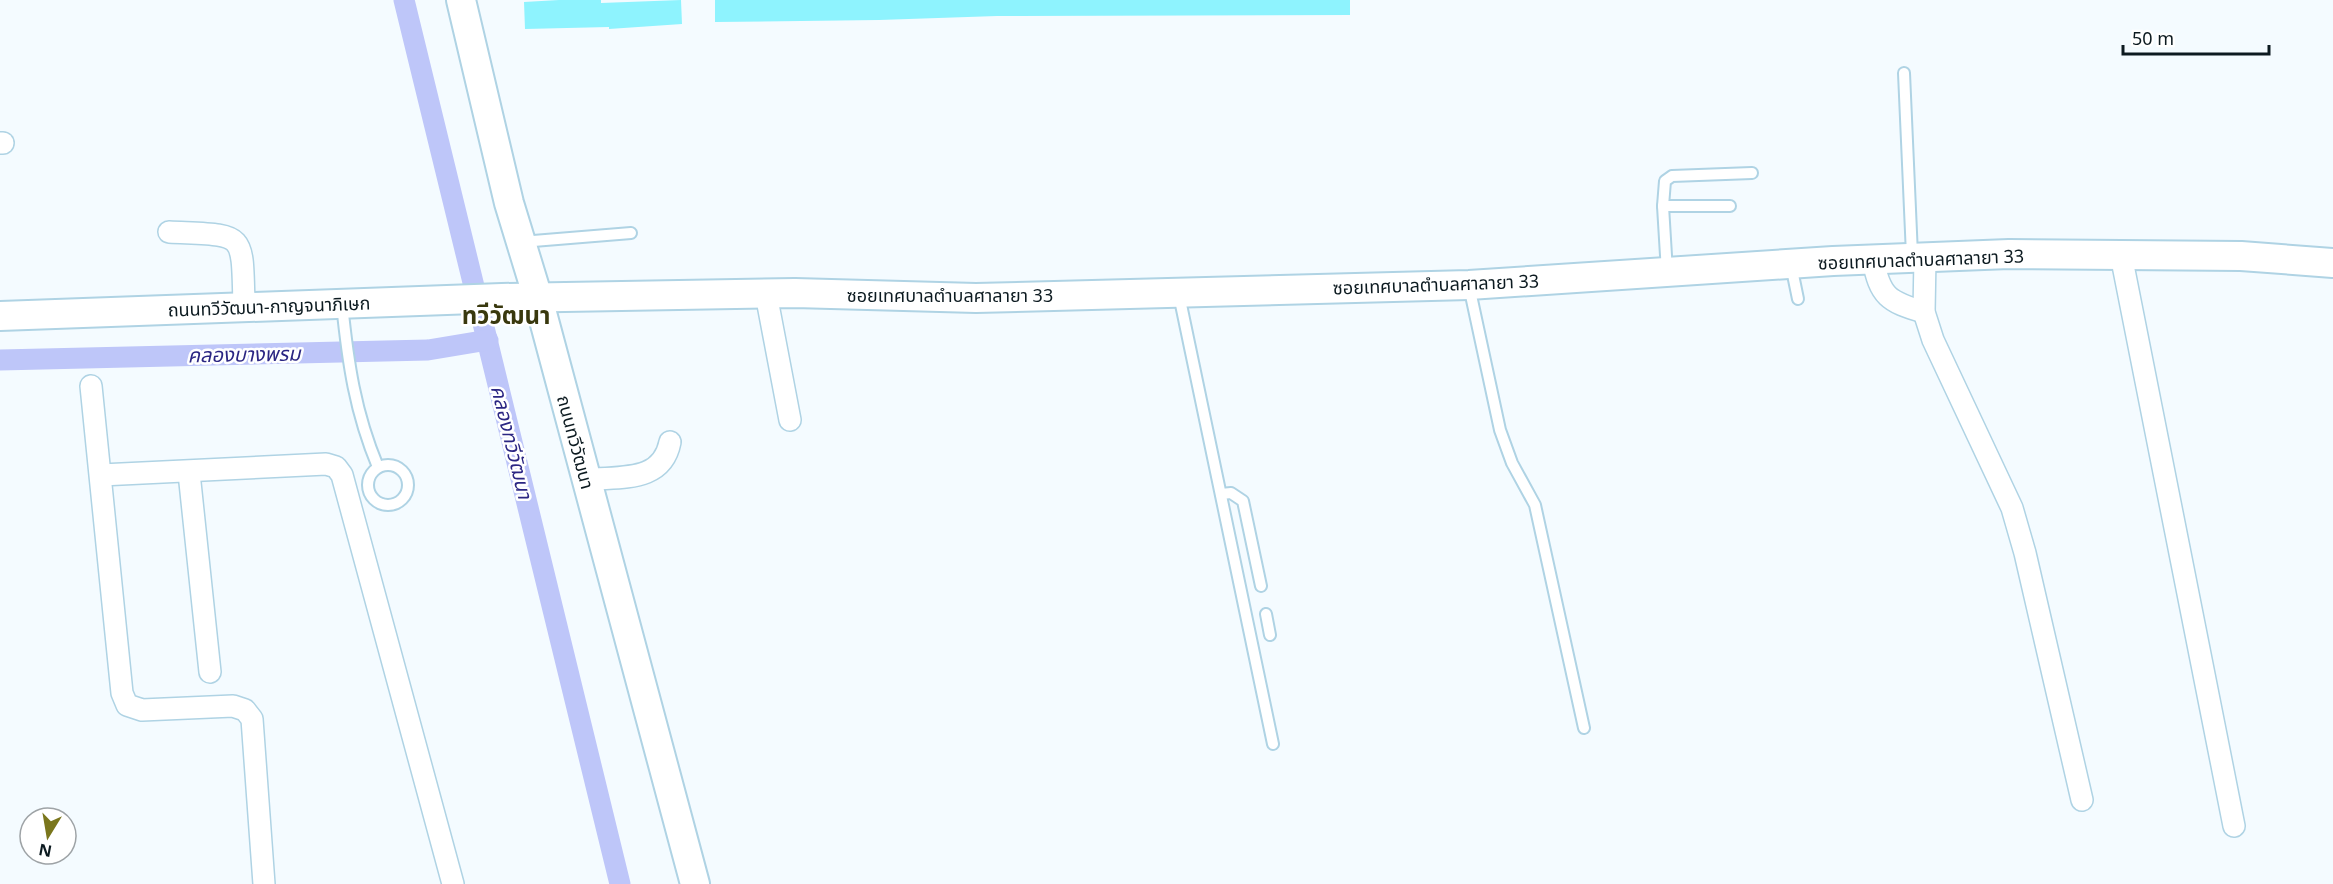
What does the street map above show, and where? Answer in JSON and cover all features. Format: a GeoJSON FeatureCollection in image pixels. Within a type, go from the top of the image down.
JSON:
{"type":"FeatureCollection","features":[{"type":"Feature","properties":{"kind":"street","name":"ถนนทวีวัฒนา"},"geometry":{"type":"LineString","coordinates":[[465,0],[520,242],[538,298],[695,884]]}},
{"type":"Feature","properties":{"kind":"street"},"geometry":{"type":"LineString","coordinates":[[169,232],[230,236],[240,244],[243,259],[243,308]]}},
{"type":"Feature","properties":{"kind":"street"},"geometry":{"type":"LineString","coordinates":[[2121,255],[2234,826]]}},
{"type":"Feature","properties":{"kind":"street","name":"ซอยเทศบาลตำบลศาลายา 33"},"geometry":{"type":"LineString","coordinates":[[538,298],[766,294],[976,298],[1469,285],[1919,258],[2241,256],[2333,262]]}},
{"type":"Feature","properties":{"kind":"street"},"geometry":{"type":"LineString","coordinates":[[1919,258],[1924,312],[1933,340],[2012,508],[2025,553],[2082,800]]}},
{"type":"Feature","properties":{"kind":"street"},"geometry":{"type":"LineString","coordinates":[[1873,260],[1879,288],[1889,299],[1924,312]]}},
{"type":"Feature","properties":{"kind":"street"},"geometry":{"type":"LineString","coordinates":[[766,294],[790,420]]}},
{"type":"Feature","properties":{"kind":"street","name":"ถนนทวีวัฒนา-กาญจนาภิเษก"},"geometry":{"type":"LineString","coordinates":[[0,316],[423,300],[538,298]]}},
{"type":"Feature","properties":{"kind":"street"},"geometry":{"type":"LineString","coordinates":[[91,386],[122,693],[127,705],[142,710],[233,706],[245,710],[252,719],[264,884]]}},
{"type":"Feature","properties":{"kind":"street"},"geometry":{"type":"LineString","coordinates":[[586,480],[648,472],[660,466],[668,455],[670,442]]}},
{"type":"Feature","properties":{"kind":"street"},"geometry":{"type":"LineString","coordinates":[[101,475],[189,473],[326,464],[336,467],[342,475],[453,884]]}},
{"type":"Feature","properties":{"kind":"street"},"geometry":{"type":"LineString","coordinates":[[189,473],[210,672]]}},
{"type":"Feature","properties":{"kind":"lane"},"geometry":{"type":"LineString","coordinates":[[1904,73],[1919,258]]}},
{"type":"Feature","properties":{"kind":"lane"},"geometry":{"type":"LineString","coordinates":[[1667,272],[1662,188],[1665,181],[1672,176],[1752,173]]}},
{"type":"Feature","properties":{"kind":"lane"},"geometry":{"type":"LineString","coordinates":[[1663,206],[1730,206]]}},
{"type":"Feature","properties":{"kind":"lane"},"geometry":{"type":"LineString","coordinates":[[520,242],[631,233]]}},
{"type":"Feature","properties":{"kind":"lane"},"geometry":{"type":"LineString","coordinates":[[1791,264],[1798,299]]}},
{"type":"Feature","properties":{"kind":"lane"},"geometry":{"type":"LineString","coordinates":[[1469,285],[1500,430],[1512,463],[1535,505],[1584,728]]}},
{"type":"Feature","properties":{"kind":"lane"},"geometry":{"type":"LineString","coordinates":[[1179,292],[1273,744]]}},
{"type":"Feature","properties":{"kind":"lane"},"geometry":{"type":"LineString","coordinates":[[342,303],[348,365],[359,417],[378,468]]}},
{"type":"Feature","properties":{"kind":"lane"},"geometry":{"type":"LineString","coordinates":[[1221,494],[1231,493],[1244,501],[1261,586]]}},
{"type":"Feature","properties":{"kind":"lane"},"geometry":{"type":"LineString","coordinates":[[1266,614],[1270,635]]}},
{"type":"Feature","properties":{"kind":"building"},"geometry":{"type":"Polygon","coordinates":[[[601,0],[601,3],[681,0],[682,24],[609,29],[609,27],[525,29],[524,2],[601,0]]]}},
{"type":"Feature","properties":{"kind":"building"},"geometry":{"type":"Polygon","coordinates":[[[715,0],[1350,0],[1350,15],[997,16],[715,22],[715,0]]]}},
{"type":"Feature","properties":{"kind":"waterway","name":"คลองทวีวัฒนา"},"geometry":{"type":"LineString","coordinates":[[404,0],[620,884]]}},
{"type":"Feature","properties":{"kind":"waterway","name":"คลองบางพรม"},"geometry":{"type":"LineString","coordinates":[[0,360],[428,350],[488,340]]}},
{"type":"Feature","properties":{"kind":"district","name":"ทวีวัฒนา"},"geometry":{"type":"Point","coordinates":[506,314]}}]}
